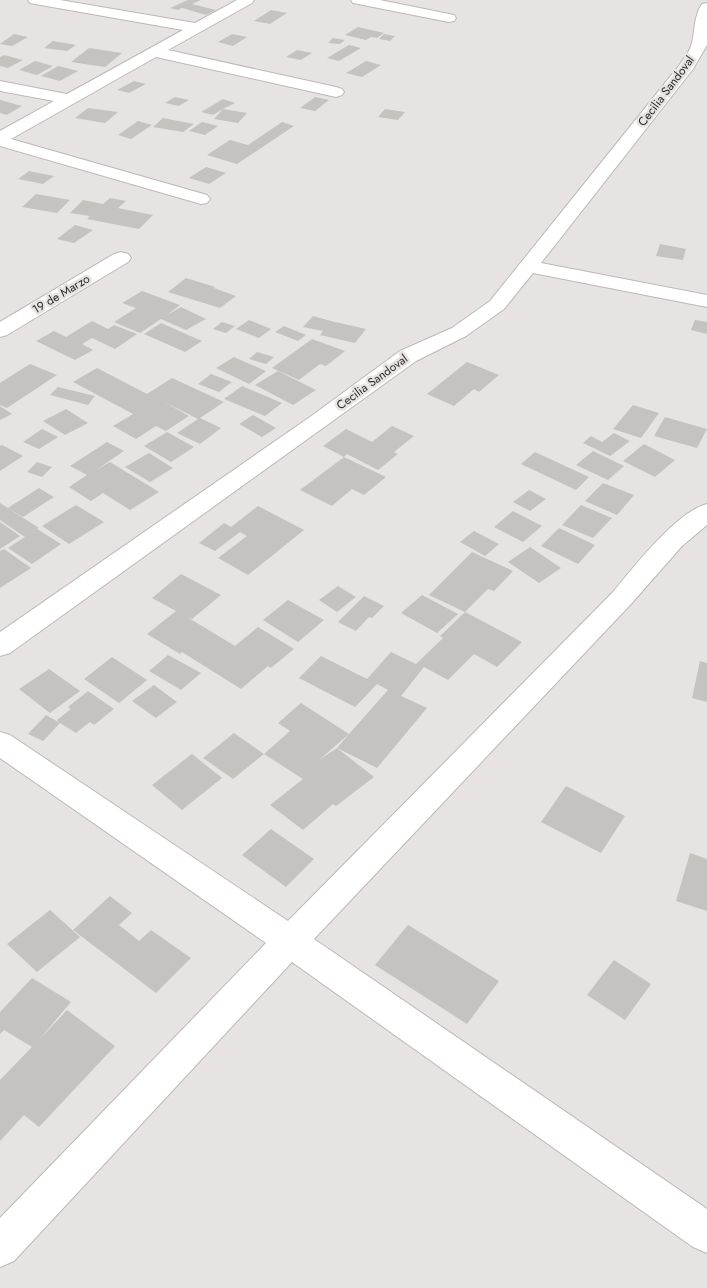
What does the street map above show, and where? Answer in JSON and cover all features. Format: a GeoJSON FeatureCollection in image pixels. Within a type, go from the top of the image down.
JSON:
{"type":"FeatureCollection","features":[{"type":"Feature","properties":{"kind":"street"},"geometry":{"type":"LineString","coordinates":[[35,0],[198,28]]}},
{"type":"Feature","properties":{"kind":"street"},"geometry":{"type":"LineString","coordinates":[[0,140],[247,0]]}},
{"type":"Feature","properties":{"kind":"street"},"geometry":{"type":"LineString","coordinates":[[358,0],[449,18]]}},
{"type":"Feature","properties":{"kind":"street","name":"Cecilia Sandoval"},"geometry":{"type":"LineString","coordinates":[[0,646],[318,422],[408,356],[459,332],[497,305],[685,69],[699,45],[702,20],[707,7]]}},
{"type":"Feature","properties":{"kind":"street"},"geometry":{"type":"LineString","coordinates":[[154,52],[336,92]]}},
{"type":"Feature","properties":{"kind":"street"},"geometry":{"type":"LineString","coordinates":[[0,86],[70,99]]}},
{"type":"Feature","properties":{"kind":"street"},"geometry":{"type":"LineString","coordinates":[[0,140],[201,199]]}},
{"type":"Feature","properties":{"kind":"street","name":"19 de Marzo"},"geometry":{"type":"LineString","coordinates":[[0,330],[121,258]]}},
{"type":"Feature","properties":{"kind":"street"},"geometry":{"type":"LineString","coordinates":[[527,266],[707,301]]}},
{"type":"Feature","properties":{"kind":"street"},"geometry":{"type":"LineString","coordinates":[[0,1247],[290,941],[622,598],[673,540],[707,512]]}},
{"type":"Feature","properties":{"kind":"street"},"geometry":{"type":"LineString","coordinates":[[0,743],[290,941],[707,1233]]}},
{"type":"Feature","properties":{"kind":"building"},"geometry":{"type":"Polygon","coordinates":[[[188,0],[201,0],[192,4],[216,10],[206,15],[182,8],[178,10],[170,8],[188,0]]]}},
{"type":"Feature","properties":{"kind":"building"},"geometry":{"type":"Polygon","coordinates":[[[271,10],[287,13],[270,24],[254,21],[271,10]]]}},
{"type":"Feature","properties":{"kind":"building"},"geometry":{"type":"Polygon","coordinates":[[[358,27],[384,33],[377,38],[371,37],[366,40],[345,35],[358,27]]]}},
{"type":"Feature","properties":{"kind":"building"},"geometry":{"type":"Polygon","coordinates":[[[14,34],[28,37],[12,46],[0,44],[14,34]]]}},
{"type":"Feature","properties":{"kind":"building"},"geometry":{"type":"Polygon","coordinates":[[[232,34],[247,37],[233,46],[218,42],[232,34]]]}},
{"type":"Feature","properties":{"kind":"building"},"geometry":{"type":"Polygon","coordinates":[[[384,34],[395,36],[390,41],[379,39],[384,34]]]}},
{"type":"Feature","properties":{"kind":"building"},"geometry":{"type":"Polygon","coordinates":[[[333,38],[345,40],[340,44],[328,43],[333,38]]]}},
{"type":"Feature","properties":{"kind":"building"},"geometry":{"type":"Polygon","coordinates":[[[53,41],[76,45],[67,51],[44,48],[53,41]]]}},
{"type":"Feature","properties":{"kind":"building"},"geometry":{"type":"Polygon","coordinates":[[[349,45],[361,48],[339,61],[327,58],[349,45]]]}},
{"type":"Feature","properties":{"kind":"building"},"geometry":{"type":"Polygon","coordinates":[[[89,48],[122,53],[105,67],[71,62],[89,48]]]}},
{"type":"Feature","properties":{"kind":"building"},"geometry":{"type":"Polygon","coordinates":[[[297,50],[312,53],[301,60],[286,57],[297,50]]]}},
{"type":"Feature","properties":{"kind":"building"},"geometry":{"type":"Polygon","coordinates":[[[4,55],[23,60],[8,68],[0,66],[0,57],[4,55]]]}},
{"type":"Feature","properties":{"kind":"building"},"geometry":{"type":"Polygon","coordinates":[[[35,61],[53,66],[37,75],[19,70],[35,61]]]}},
{"type":"Feature","properties":{"kind":"building"},"geometry":{"type":"Polygon","coordinates":[[[366,61],[381,65],[362,77],[346,73],[366,61]]]}},
{"type":"Feature","properties":{"kind":"building"},"geometry":{"type":"Polygon","coordinates":[[[58,66],[78,71],[60,81],[41,76],[58,66]]]}},
{"type":"Feature","properties":{"kind":"building"},"geometry":{"type":"Polygon","coordinates":[[[134,81],[146,84],[129,93],[117,90],[134,81]]]}},
{"type":"Feature","properties":{"kind":"building"},"geometry":{"type":"Polygon","coordinates":[[[175,97],[189,100],[179,106],[165,103],[175,97]]]}},
{"type":"Feature","properties":{"kind":"building"},"geometry":{"type":"Polygon","coordinates":[[[315,97],[329,100],[315,111],[300,108],[315,97]]]}},
{"type":"Feature","properties":{"kind":"building"},"geometry":{"type":"Polygon","coordinates":[[[223,99],[235,103],[213,115],[201,112],[223,99]]]}},
{"type":"Feature","properties":{"kind":"building"},"geometry":{"type":"Polygon","coordinates":[[[0,100],[22,106],[7,115],[0,113],[0,100]]]}},
{"type":"Feature","properties":{"kind":"building"},"geometry":{"type":"Polygon","coordinates":[[[88,108],[118,112],[105,123],[75,118],[88,108]]]}},
{"type":"Feature","properties":{"kind":"building"},"geometry":{"type":"Polygon","coordinates":[[[223,109],[247,113],[238,123],[214,119],[223,109]]]}},
{"type":"Feature","properties":{"kind":"building"},"geometry":{"type":"Polygon","coordinates":[[[385,109],[405,112],[398,120],[378,117],[385,109]]]}},
{"type":"Feature","properties":{"kind":"building"},"geometry":{"type":"Polygon","coordinates":[[[163,118],[194,124],[183,132],[153,127],[163,118]]]}},
{"type":"Feature","properties":{"kind":"building"},"geometry":{"type":"Polygon","coordinates":[[[138,121],[152,125],[131,139],[118,135],[138,121]]]}},
{"type":"Feature","properties":{"kind":"building"},"geometry":{"type":"Polygon","coordinates":[[[202,122],[218,126],[205,135],[189,131],[202,122]]]}},
{"type":"Feature","properties":{"kind":"building"},"geometry":{"type":"Polygon","coordinates":[[[282,122],[294,126],[237,164],[207,155],[230,140],[248,145],[282,122]]]}},
{"type":"Feature","properties":{"kind":"building"},"geometry":{"type":"Polygon","coordinates":[[[206,167],[226,173],[209,184],[189,178],[206,167]]]}},
{"type":"Feature","properties":{"kind":"building"},"geometry":{"type":"Polygon","coordinates":[[[29,171],[54,176],[43,184],[18,179],[29,171]]]}},
{"type":"Feature","properties":{"kind":"building"},"geometry":{"type":"Polygon","coordinates":[[[36,194],[70,200],[57,213],[22,207],[36,194]]]}},
{"type":"Feature","properties":{"kind":"building"},"geometry":{"type":"Polygon","coordinates":[[[110,198],[126,201],[118,208],[153,215],[139,229],[87,219],[90,216],[70,213],[83,200],[103,204],[110,198]]]}},
{"type":"Feature","properties":{"kind":"building"},"geometry":{"type":"Polygon","coordinates":[[[75,225],[93,230],[74,243],[57,239],[75,225]]]}},
{"type":"Feature","properties":{"kind":"building"},"geometry":{"type":"Polygon","coordinates":[[[660,244],[686,249],[683,260],[656,256],[660,244]]]}},
{"type":"Feature","properties":{"kind":"building"},"geometry":{"type":"Polygon","coordinates":[[[186,278],[236,296],[220,308],[168,292],[186,278]]]}},
{"type":"Feature","properties":{"kind":"building"},"geometry":{"type":"Polygon","coordinates":[[[142,291],[180,305],[167,315],[181,307],[206,319],[186,330],[161,319],[140,333],[114,322],[136,308],[122,303],[142,291]]]}},
{"type":"Feature","properties":{"kind":"building"},"geometry":{"type":"Polygon","coordinates":[[[313,316],[366,329],[355,343],[320,335],[323,331],[303,327],[313,316]]]}},
{"type":"Feature","properties":{"kind":"building"},"geometry":{"type":"Polygon","coordinates":[[[249,320],[271,329],[259,338],[236,329],[249,320]]]}},
{"type":"Feature","properties":{"kind":"building"},"geometry":{"type":"Polygon","coordinates":[[[695,320],[707,322],[707,334],[691,330],[695,320]]]}},
{"type":"Feature","properties":{"kind":"building"},"geometry":{"type":"Polygon","coordinates":[[[92,321],[108,329],[114,325],[137,334],[115,349],[92,338],[82,344],[93,350],[75,360],[36,341],[54,331],[66,337],[92,321]]]}},
{"type":"Feature","properties":{"kind":"building"},"geometry":{"type":"Polygon","coordinates":[[[222,322],[235,326],[226,333],[213,329],[222,322]]]}},
{"type":"Feature","properties":{"kind":"building"},"geometry":{"type":"Polygon","coordinates":[[[161,323],[202,341],[185,352],[144,334],[161,323]]]}},
{"type":"Feature","properties":{"kind":"building"},"geometry":{"type":"Polygon","coordinates":[[[284,326],[306,335],[298,341],[275,332],[284,326]]]}},
{"type":"Feature","properties":{"kind":"building"},"geometry":{"type":"Polygon","coordinates":[[[312,339],[345,351],[326,366],[320,364],[299,380],[272,368],[312,339]]]}},
{"type":"Feature","properties":{"kind":"building"},"geometry":{"type":"Polygon","coordinates":[[[257,352],[274,357],[266,364],[249,359],[257,352]]]}},
{"type":"Feature","properties":{"kind":"building"},"geometry":{"type":"Polygon","coordinates":[[[234,357],[266,371],[249,384],[216,368],[234,357]]]}},
{"type":"Feature","properties":{"kind":"building"},"geometry":{"type":"Polygon","coordinates":[[[467,362],[499,375],[479,392],[474,389],[454,406],[427,394],[467,362]]]}},
{"type":"Feature","properties":{"kind":"building"},"geometry":{"type":"Polygon","coordinates":[[[30,364],[57,375],[7,408],[0,405],[0,383],[30,364]]]}},
{"type":"Feature","properties":{"kind":"building"},"geometry":{"type":"Polygon","coordinates":[[[97,368],[147,394],[172,378],[224,402],[200,418],[221,428],[200,444],[177,433],[198,419],[164,402],[189,416],[166,431],[156,426],[136,439],[113,426],[133,414],[73,382],[97,368]]]}},
{"type":"Feature","properties":{"kind":"building"},"geometry":{"type":"Polygon","coordinates":[[[278,371],[316,390],[293,405],[255,385],[278,371]]]}},
{"type":"Feature","properties":{"kind":"building"},"geometry":{"type":"Polygon","coordinates":[[[211,374],[232,382],[219,392],[198,384],[211,374]]]}},
{"type":"Feature","properties":{"kind":"building"},"geometry":{"type":"Polygon","coordinates":[[[242,386],[282,403],[265,416],[224,399],[242,386]]]}},
{"type":"Feature","properties":{"kind":"building"},"geometry":{"type":"Polygon","coordinates":[[[58,387],[95,396],[88,405],[50,395],[58,387]]]}},
{"type":"Feature","properties":{"kind":"building"},"geometry":{"type":"Polygon","coordinates":[[[633,405],[659,413],[641,438],[613,429],[633,405]]]}},
{"type":"Feature","properties":{"kind":"building"},"geometry":{"type":"Polygon","coordinates":[[[0,406],[12,414],[0,420],[0,406]]]}},
{"type":"Feature","properties":{"kind":"building"},"geometry":{"type":"Polygon","coordinates":[[[66,409],[88,423],[65,435],[43,421],[66,409]]]}},
{"type":"Feature","properties":{"kind":"building"},"geometry":{"type":"Polygon","coordinates":[[[253,415],[276,428],[262,437],[239,424],[253,415]]]}},
{"type":"Feature","properties":{"kind":"building"},"geometry":{"type":"Polygon","coordinates":[[[665,417],[707,429],[697,448],[654,436],[665,417]]]}},
{"type":"Feature","properties":{"kind":"building"},"geometry":{"type":"Polygon","coordinates":[[[392,426],[414,436],[394,452],[398,454],[378,470],[347,454],[344,457],[323,446],[346,429],[372,442],[392,426]]]}},
{"type":"Feature","properties":{"kind":"building"},"geometry":{"type":"Polygon","coordinates":[[[42,429],[58,437],[39,449],[23,442],[42,429]]]}},
{"type":"Feature","properties":{"kind":"building"},"geometry":{"type":"Polygon","coordinates":[[[167,432],[194,447],[171,462],[144,446],[167,432]]]}},
{"type":"Feature","properties":{"kind":"building"},"geometry":{"type":"Polygon","coordinates":[[[614,433],[630,441],[610,456],[583,443],[591,436],[602,442],[614,433]]]}},
{"type":"Feature","properties":{"kind":"building"},"geometry":{"type":"Polygon","coordinates":[[[107,442],[124,451],[96,470],[110,462],[159,492],[130,510],[103,493],[91,501],[69,487],[87,475],[70,466],[107,442]]]}},
{"type":"Feature","properties":{"kind":"building"},"geometry":{"type":"Polygon","coordinates":[[[644,444],[675,460],[655,477],[623,461],[644,444]]]}},
{"type":"Feature","properties":{"kind":"building"},"geometry":{"type":"Polygon","coordinates":[[[2,445],[23,456],[0,471],[0,446],[2,445]]]}},
{"type":"Feature","properties":{"kind":"building"},"geometry":{"type":"Polygon","coordinates":[[[593,451],[624,466],[608,480],[576,465],[593,451]]]}},
{"type":"Feature","properties":{"kind":"building"},"geometry":{"type":"Polygon","coordinates":[[[535,452],[589,477],[576,490],[521,464],[535,452]]]}},
{"type":"Feature","properties":{"kind":"building"},"geometry":{"type":"Polygon","coordinates":[[[149,453],[173,468],[150,482],[125,467],[149,453]]]}},
{"type":"Feature","properties":{"kind":"building"},"geometry":{"type":"Polygon","coordinates":[[[344,457],[386,477],[364,495],[352,489],[332,506],[300,490],[344,457]]]}},
{"type":"Feature","properties":{"kind":"building"},"geometry":{"type":"Polygon","coordinates":[[[37,462],[52,467],[42,477],[27,472],[37,462]]]}},
{"type":"Feature","properties":{"kind":"building"},"geometry":{"type":"Polygon","coordinates":[[[603,483],[634,495],[617,515],[585,501],[603,483]]]}},
{"type":"Feature","properties":{"kind":"building"},"geometry":{"type":"Polygon","coordinates":[[[39,488],[54,497],[23,517],[8,508],[39,488]]]}},
{"type":"Feature","properties":{"kind":"building"},"geometry":{"type":"Polygon","coordinates":[[[529,490],[546,499],[530,511],[513,502],[529,490]]]}},
{"type":"Feature","properties":{"kind":"building"},"geometry":{"type":"Polygon","coordinates":[[[0,503],[61,544],[32,564],[8,548],[25,537],[0,520],[0,503]]]}},
{"type":"Feature","properties":{"kind":"building"},"geometry":{"type":"Polygon","coordinates":[[[76,505],[104,522],[69,544],[42,526],[76,505]]]}},
{"type":"Feature","properties":{"kind":"building"},"geometry":{"type":"Polygon","coordinates":[[[581,505],[612,518],[593,538],[562,525],[581,505]]]}},
{"type":"Feature","properties":{"kind":"building"},"geometry":{"type":"Polygon","coordinates":[[[258,506],[304,530],[248,575],[218,558],[247,536],[240,532],[215,551],[199,543],[224,523],[231,527],[258,506]]]}},
{"type":"Feature","properties":{"kind":"building"},"geometry":{"type":"Polygon","coordinates":[[[513,511],[542,526],[523,542],[494,527],[513,511]]]}},
{"type":"Feature","properties":{"kind":"building"},"geometry":{"type":"Polygon","coordinates":[[[0,522],[20,536],[0,549],[0,522]]]}},
{"type":"Feature","properties":{"kind":"building"},"geometry":{"type":"Polygon","coordinates":[[[559,528],[595,545],[578,564],[541,546],[559,528]]]}},
{"type":"Feature","properties":{"kind":"building"},"geometry":{"type":"Polygon","coordinates":[[[474,531],[499,544],[485,556],[460,542],[474,531]]]}},
{"type":"Feature","properties":{"kind":"building"},"geometry":{"type":"Polygon","coordinates":[[[530,547],[561,568],[539,583],[508,562],[530,547]]]}},
{"type":"Feature","properties":{"kind":"building"},"geometry":{"type":"Polygon","coordinates":[[[4,549],[31,568],[0,588],[0,551],[4,549]]]}},
{"type":"Feature","properties":{"kind":"building"},"geometry":{"type":"Polygon","coordinates":[[[472,552],[513,571],[494,591],[488,589],[465,612],[429,595],[472,552]]]}},
{"type":"Feature","properties":{"kind":"building"},"geometry":{"type":"Polygon","coordinates":[[[181,574],[221,595],[192,619],[187,617],[235,646],[258,627],[294,649],[271,668],[268,666],[241,689],[182,652],[180,654],[147,634],[176,611],[152,598],[181,574]]]}},
{"type":"Feature","properties":{"kind":"building"},"geometry":{"type":"Polygon","coordinates":[[[338,586],[356,597],[337,612],[319,600],[338,586]]]}},
{"type":"Feature","properties":{"kind":"building"},"geometry":{"type":"Polygon","coordinates":[[[422,595],[458,614],[437,633],[401,613],[422,595]]]}},
{"type":"Feature","properties":{"kind":"building"},"geometry":{"type":"Polygon","coordinates":[[[364,596],[384,606],[372,618],[369,617],[356,631],[338,622],[364,596]]]}},
{"type":"Feature","properties":{"kind":"building"},"geometry":{"type":"Polygon","coordinates":[[[288,600],[324,620],[298,642],[263,620],[288,600]]]}},
{"type":"Feature","properties":{"kind":"building"},"geometry":{"type":"Polygon","coordinates":[[[465,612],[522,642],[497,667],[474,654],[448,680],[424,667],[401,696],[427,708],[377,768],[337,748],[388,690],[377,684],[355,707],[299,678],[321,656],[367,679],[391,652],[416,664],[443,638],[440,636],[465,612]]]}},
{"type":"Feature","properties":{"kind":"building"},"geometry":{"type":"Polygon","coordinates":[[[168,655],[201,673],[181,690],[149,671],[168,655]]]}},
{"type":"Feature","properties":{"kind":"building"},"geometry":{"type":"Polygon","coordinates":[[[112,657],[147,680],[119,703],[84,679],[112,657]]]}},
{"type":"Feature","properties":{"kind":"building"},"geometry":{"type":"Polygon","coordinates":[[[700,661],[707,663],[707,702],[692,698],[700,661]]]}},
{"type":"Feature","properties":{"kind":"building"},"geometry":{"type":"Polygon","coordinates":[[[49,669],[80,691],[50,713],[19,689],[49,669]]]}},
{"type":"Feature","properties":{"kind":"building"},"geometry":{"type":"Polygon","coordinates":[[[154,685],[177,702],[156,718],[132,701],[154,685]]]}},
{"type":"Feature","properties":{"kind":"building"},"geometry":{"type":"Polygon","coordinates":[[[88,691],[114,709],[94,725],[90,722],[76,733],[57,720],[71,709],[68,707],[88,691]]]}},
{"type":"Feature","properties":{"kind":"building"},"geometry":{"type":"Polygon","coordinates":[[[301,703],[349,734],[319,760],[337,748],[374,777],[336,806],[333,804],[303,830],[270,805],[303,779],[264,754],[290,731],[278,723],[301,703]]]}},
{"type":"Feature","properties":{"kind":"building"},"geometry":{"type":"Polygon","coordinates":[[[46,715],[60,723],[43,741],[28,734],[46,715]]]}},
{"type":"Feature","properties":{"kind":"building"},"geometry":{"type":"Polygon","coordinates":[[[234,733],[264,754],[233,779],[203,758],[234,733]]]}},
{"type":"Feature","properties":{"kind":"building"},"geometry":{"type":"Polygon","coordinates":[[[192,754],[222,778],[182,810],[152,785],[192,754]]]}},
{"type":"Feature","properties":{"kind":"building"},"geometry":{"type":"Polygon","coordinates":[[[566,786],[625,816],[601,853],[541,822],[566,786]]]}},
{"type":"Feature","properties":{"kind":"building"},"geometry":{"type":"Polygon","coordinates":[[[271,829],[314,859],[286,887],[242,855],[271,829]]]}},
{"type":"Feature","properties":{"kind":"building"},"geometry":{"type":"Polygon","coordinates":[[[690,853],[707,859],[707,911],[676,901],[690,853]]]}},
{"type":"Feature","properties":{"kind":"building"},"geometry":{"type":"Polygon","coordinates":[[[110,896],[132,913],[119,925],[139,941],[151,930],[191,958],[156,993],[73,930],[110,896]]]}},
{"type":"Feature","properties":{"kind":"building"},"geometry":{"type":"Polygon","coordinates":[[[50,910],[80,937],[37,972],[7,944],[50,910]]]}},
{"type":"Feature","properties":{"kind":"building"},"geometry":{"type":"Polygon","coordinates":[[[408,925],[499,981],[467,1024],[375,965],[408,925]]]}},
{"type":"Feature","properties":{"kind":"building"},"geometry":{"type":"Polygon","coordinates":[[[614,960],[651,984],[625,1020],[587,995],[614,960]]]}},
{"type":"Feature","properties":{"kind":"building"},"geometry":{"type":"Polygon","coordinates":[[[32,978],[71,1002],[38,1041],[67,1010],[115,1046],[39,1127],[24,1115],[0,1141],[0,1080],[32,1047],[4,1030],[0,1034],[0,1012],[32,978]]]}}]}
